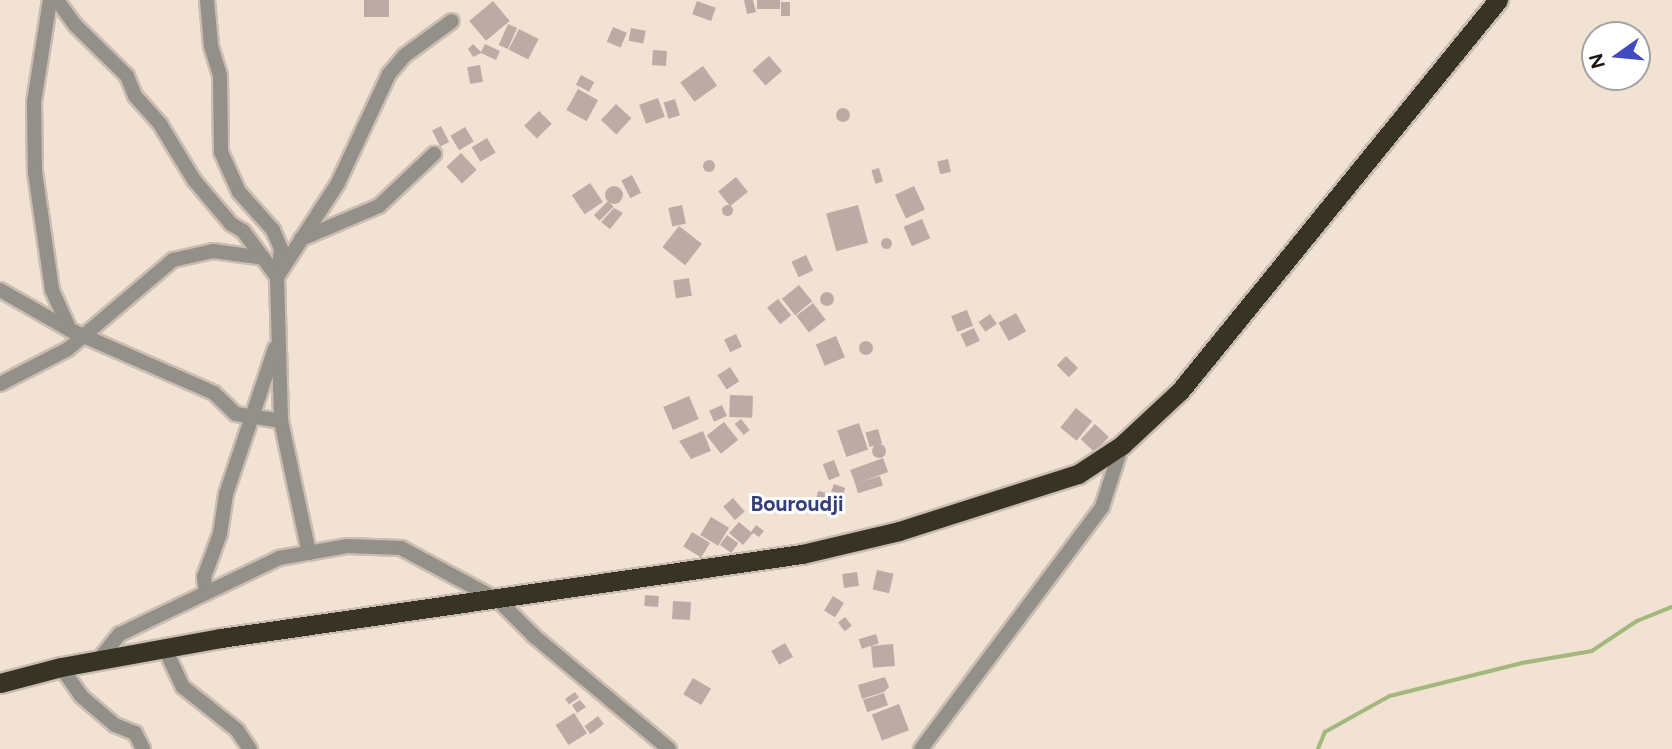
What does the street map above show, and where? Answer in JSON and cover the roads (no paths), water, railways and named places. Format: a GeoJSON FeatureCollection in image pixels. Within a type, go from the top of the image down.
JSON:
{"type":"FeatureCollection","features":[{"type":"Feature","properties":{"kind":"highway"},"geometry":{"type":"LineString","coordinates":[[0,683],[61,667],[166,651],[221,638],[802,554],[899,531],[1077,474],[1122,445],[1180,391],[1498,0]]}},
{"type":"Feature","properties":{"kind":"street"},"geometry":{"type":"LineString","coordinates":[[50,0],[34,102],[35,172],[52,290],[71,330]]}},
{"type":"Feature","properties":{"kind":"street"},"geometry":{"type":"LineString","coordinates":[[57,0],[75,25],[127,76],[135,96],[160,124],[194,180],[264,258],[277,277]]}},
{"type":"Feature","properties":{"kind":"street"},"geometry":{"type":"LineString","coordinates":[[207,0],[211,46],[220,76],[221,152],[239,192],[273,230],[281,249],[277,277],[281,421],[309,553]]}},
{"type":"Feature","properties":{"kind":"street"},"geometry":{"type":"LineString","coordinates":[[277,277],[338,183],[389,74],[404,56],[452,21]]}},
{"type":"Feature","properties":{"kind":"street"},"geometry":{"type":"LineString","coordinates":[[301,239],[379,206],[434,154]]}},
{"type":"Feature","properties":{"kind":"street"},"geometry":{"type":"LineString","coordinates":[[0,384],[86,336],[173,260],[213,251],[264,258]]}},
{"type":"Feature","properties":{"kind":"street"},"geometry":{"type":"LineString","coordinates":[[0,290],[71,330],[214,393],[236,414],[281,421]]}},
{"type":"Feature","properties":{"kind":"street"},"geometry":{"type":"LineString","coordinates":[[206,593],[204,577],[220,534],[226,494],[255,418],[257,397],[277,340]]}},
{"type":"Feature","properties":{"kind":"street"},"geometry":{"type":"LineString","coordinates":[[920,749],[937,742],[1102,507],[1122,445]]}},
{"type":"Feature","properties":{"kind":"street"},"geometry":{"type":"LineString","coordinates":[[97,662],[120,634],[279,558],[348,546],[401,548],[498,600],[534,636],[669,749]]}},
{"type":"Feature","properties":{"kind":"street"},"geometry":{"type":"LineString","coordinates":[[166,651],[183,687],[237,730],[250,749]]}},
{"type":"Feature","properties":{"kind":"street"},"geometry":{"type":"LineString","coordinates":[[61,667],[81,696],[115,725],[135,733],[143,749]]}},
{"type":"Feature","properties":{"kind":"waterway"},"geometry":{"type":"LineString","coordinates":[[1318,749],[1325,732],[1390,696],[1522,663],[1592,651],[1637,621],[1672,607]]}},
{"type":"Feature","properties":{"kind":"district","name":"Bouroudji"},"geometry":{"type":"Point","coordinates":[797,504]}}]}
